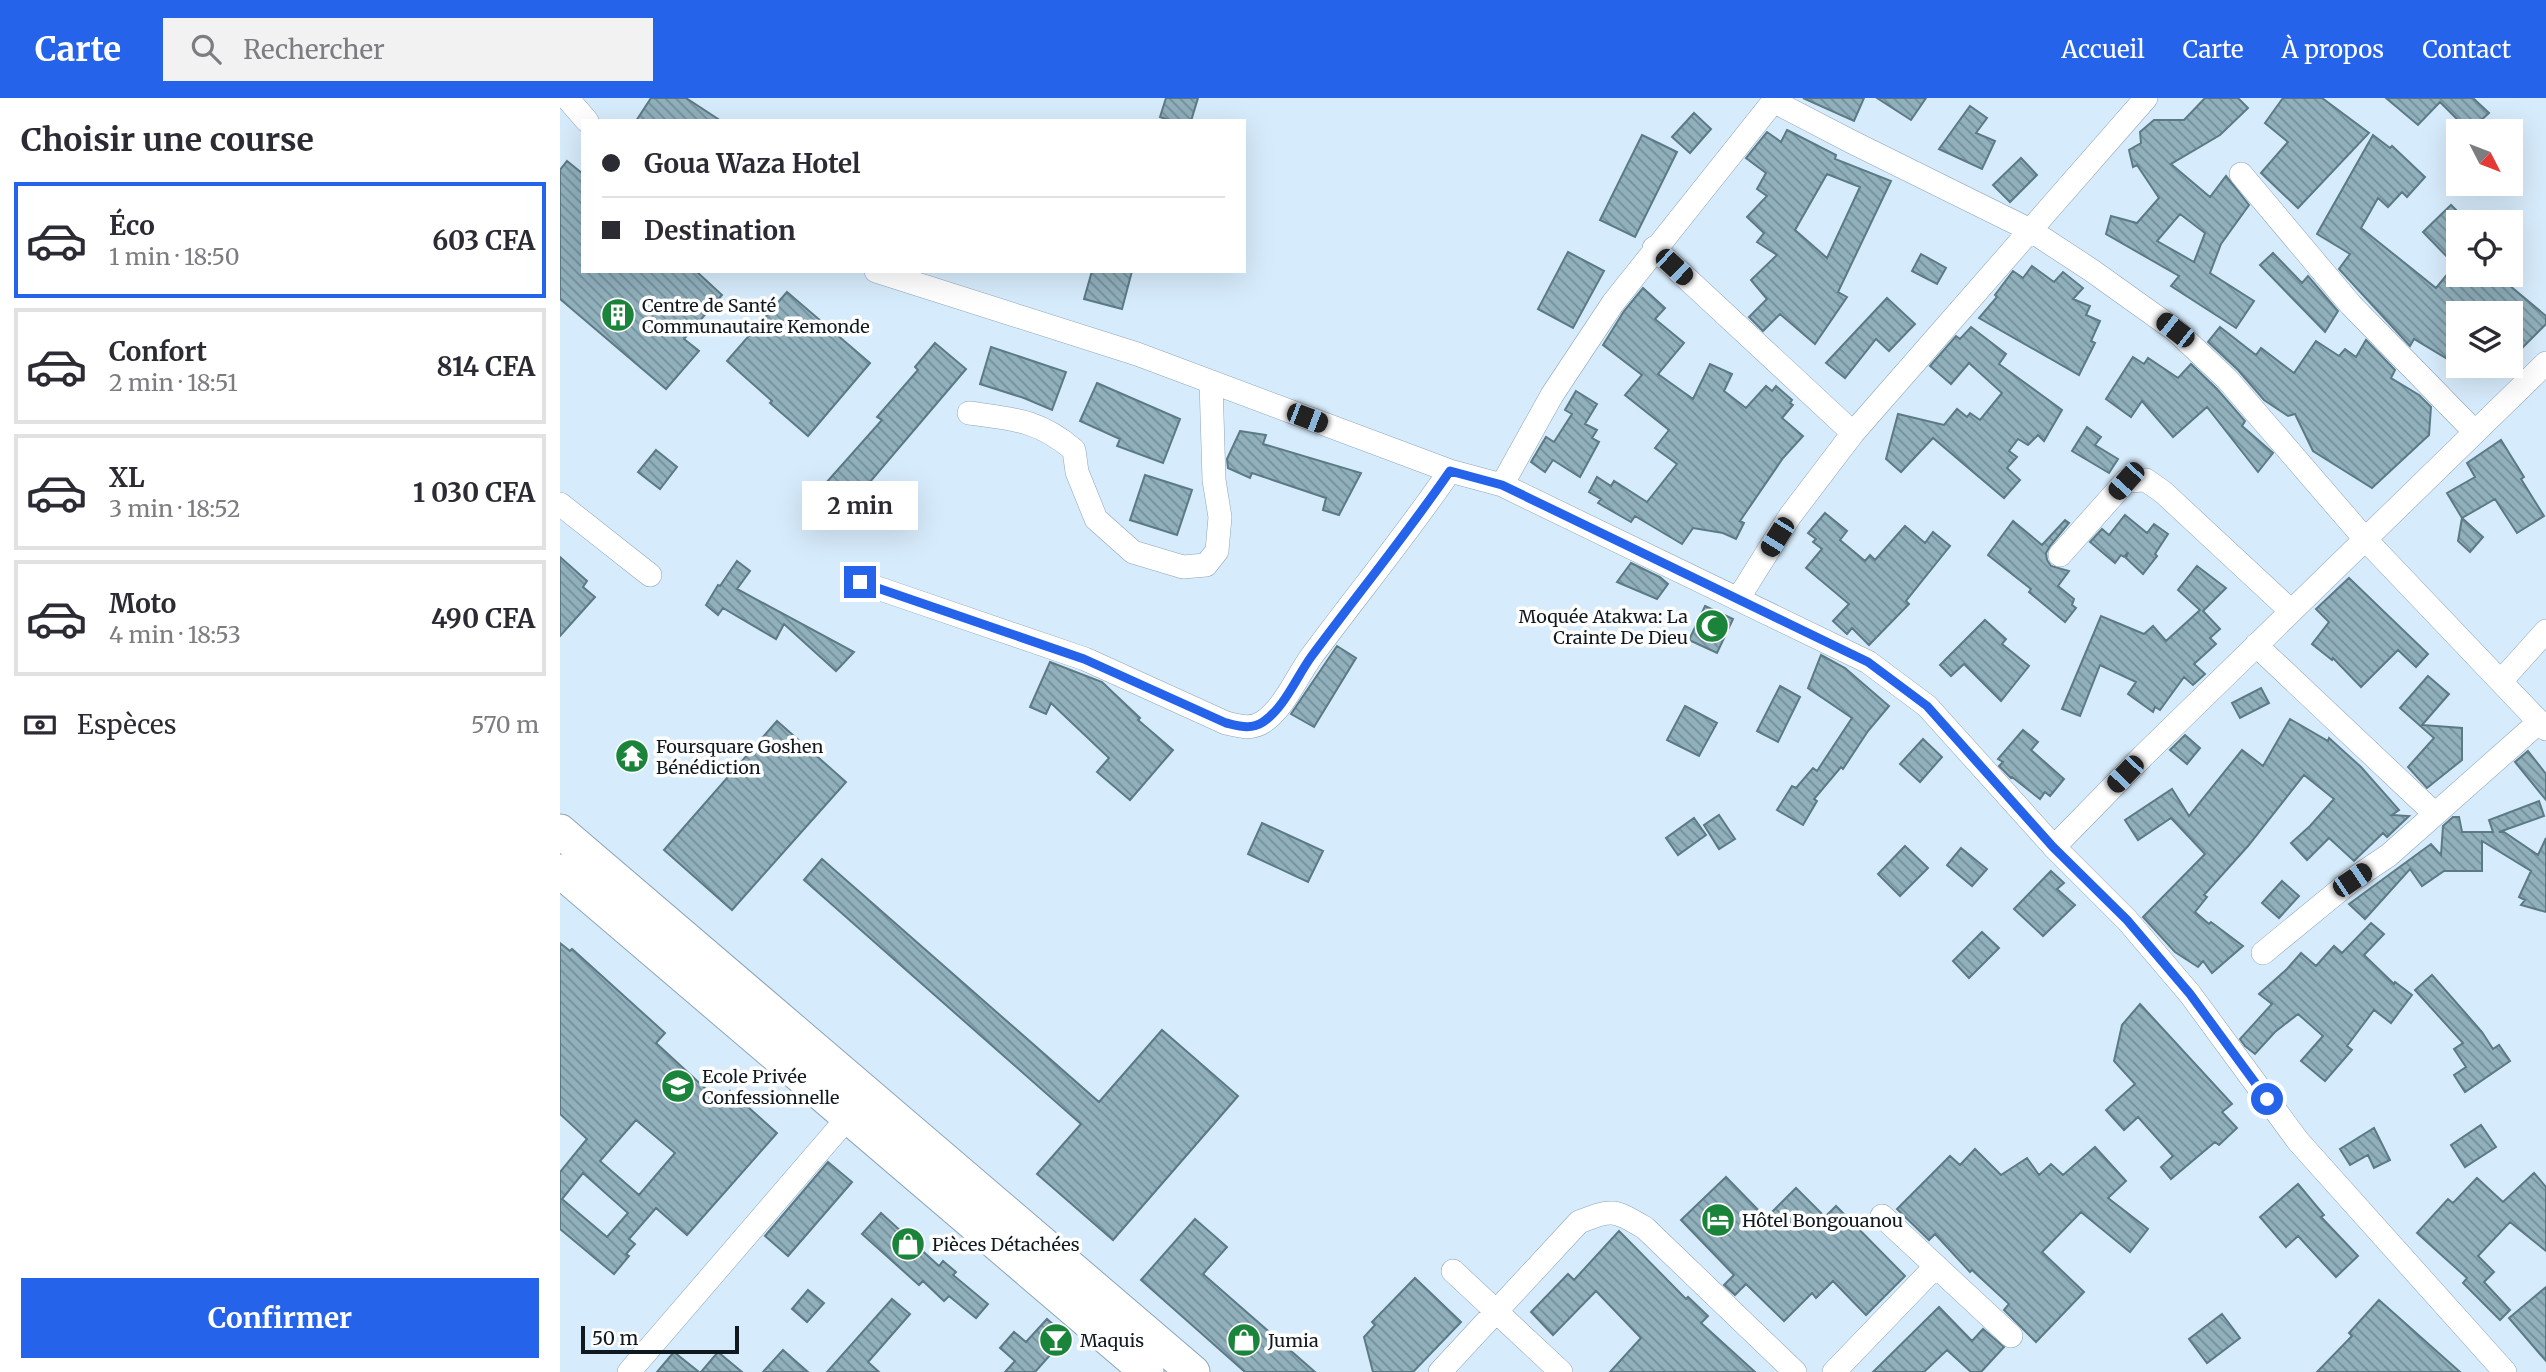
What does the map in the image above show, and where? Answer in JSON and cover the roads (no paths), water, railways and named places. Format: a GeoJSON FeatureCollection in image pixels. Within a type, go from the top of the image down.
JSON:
{"type":"FeatureCollection","features":[{"type":"Feature","properties":{"kind":"main road"},"geometry":{"type":"LineString","coordinates":[[560,831],[1147,1372]]}},
{"type":"Feature","properties":{"kind":"main road"},"geometry":{"type":"LineString","coordinates":[[560,871],[1193,1372]]}},
{"type":"Feature","properties":{"kind":"street"},"geometry":{"type":"LineString","coordinates":[[567,98],[585,119]]}},
{"type":"Feature","properties":{"kind":"street"},"geometry":{"type":"LineString","coordinates":[[1738,599],[1790,516],[1853,433],[2146,98]]}},
{"type":"Feature","properties":{"kind":"street"},"geometry":{"type":"LineString","coordinates":[[1502,485],[1559,384],[1613,303],[1775,99],[1852,142],[2029,230],[2153,314],[2227,379],[2365,539],[2543,725],[2389,855],[2352,880],[2263,953]]}},
{"type":"Feature","properties":{"kind":"street"},"geometry":{"type":"LineString","coordinates":[[2241,174],[2351,305],[2474,432]]}},
{"type":"Feature","properties":{"kind":"street"},"geometry":{"type":"LineString","coordinates":[[1654,248],[1853,433]]}},
{"type":"Feature","properties":{"kind":"street"},"geometry":{"type":"LineString","coordinates":[[882,273],[1137,354],[1450,471],[1502,485],[1868,662],[1927,706],[2053,847],[2127,920],[2190,994],[2298,1141],[2505,1372]]}},
{"type":"Feature","properties":{"kind":"street"},"geometry":{"type":"LineString","coordinates":[[2053,847],[2546,363]]}},
{"type":"Feature","properties":{"kind":"street"},"geometry":{"type":"LineString","coordinates":[[969,413],[1023,420],[1054,433],[1074,450],[1077,472],[1096,519],[1133,552],[1183,568],[1206,565],[1217,551],[1220,517],[1214,480],[1211,382]]}},
{"type":"Feature","properties":{"kind":"street"},"geometry":{"type":"LineString","coordinates":[[860,582],[1084,659],[1226,723],[1252,728],[1274,712],[1309,660],[1450,471]]}},
{"type":"Feature","properties":{"kind":"street"},"geometry":{"type":"LineString","coordinates":[[2060,555],[2126,481],[2146,480],[2163,492],[2291,611]]}},
{"type":"Feature","properties":{"kind":"street"},"geometry":{"type":"LineString","coordinates":[[560,504],[650,575]]}},
{"type":"Feature","properties":{"kind":"street"},"geometry":{"type":"LineString","coordinates":[[2502,680],[2546,631]]}},
{"type":"Feature","properties":{"kind":"street"},"geometry":{"type":"LineString","coordinates":[[2256,645],[2435,814]]}},
{"type":"Feature","properties":{"kind":"street"},"geometry":{"type":"LineString","coordinates":[[629,1372],[858,1106]]}},
{"type":"Feature","properties":{"kind":"street"},"geometry":{"type":"LineString","coordinates":[[1440,1372],[1579,1222],[1607,1212],[1624,1216],[1644,1228],[1795,1372]]}},
{"type":"Feature","properties":{"kind":"street"},"geometry":{"type":"LineString","coordinates":[[1882,1216],[2011,1336]]}},
{"type":"Feature","properties":{"kind":"street"},"geometry":{"type":"LineString","coordinates":[[1834,1372],[1936,1266]]}},
{"type":"Feature","properties":{"kind":"street"},"geometry":{"type":"LineString","coordinates":[[1453,1271],[1560,1372]]}},
{"type":"Feature","properties":{"kind":"place","name":"Centre de Santé Communautaire Kemonde"},"geometry":{"type":"Point","coordinates":[618,315]}},
{"type":"Feature","properties":{"kind":"place","name":"Moquée Atakwa: La Crainte De Dieu"},"geometry":{"type":"Point","coordinates":[1712,626]}},
{"type":"Feature","properties":{"kind":"place","name":"Foursquare Goshen Bénédiction"},"geometry":{"type":"Point","coordinates":[632,756]}},
{"type":"Feature","properties":{"kind":"place","name":"Ecole Privée Confessionnelle"},"geometry":{"type":"Point","coordinates":[678,1086]}},
{"type":"Feature","properties":{"kind":"place","name":"Hôtel Bongouanou"},"geometry":{"type":"Point","coordinates":[1718,1220]}},
{"type":"Feature","properties":{"kind":"place","name":"Pièces Détachées"},"geometry":{"type":"Point","coordinates":[908,1244]}},
{"type":"Feature","properties":{"kind":"place","name":"Maquis"},"geometry":{"type":"Point","coordinates":[1056,1340]}},
{"type":"Feature","properties":{"kind":"place","name":"Jumia"},"geometry":{"type":"Point","coordinates":[1244,1340]}}]}
